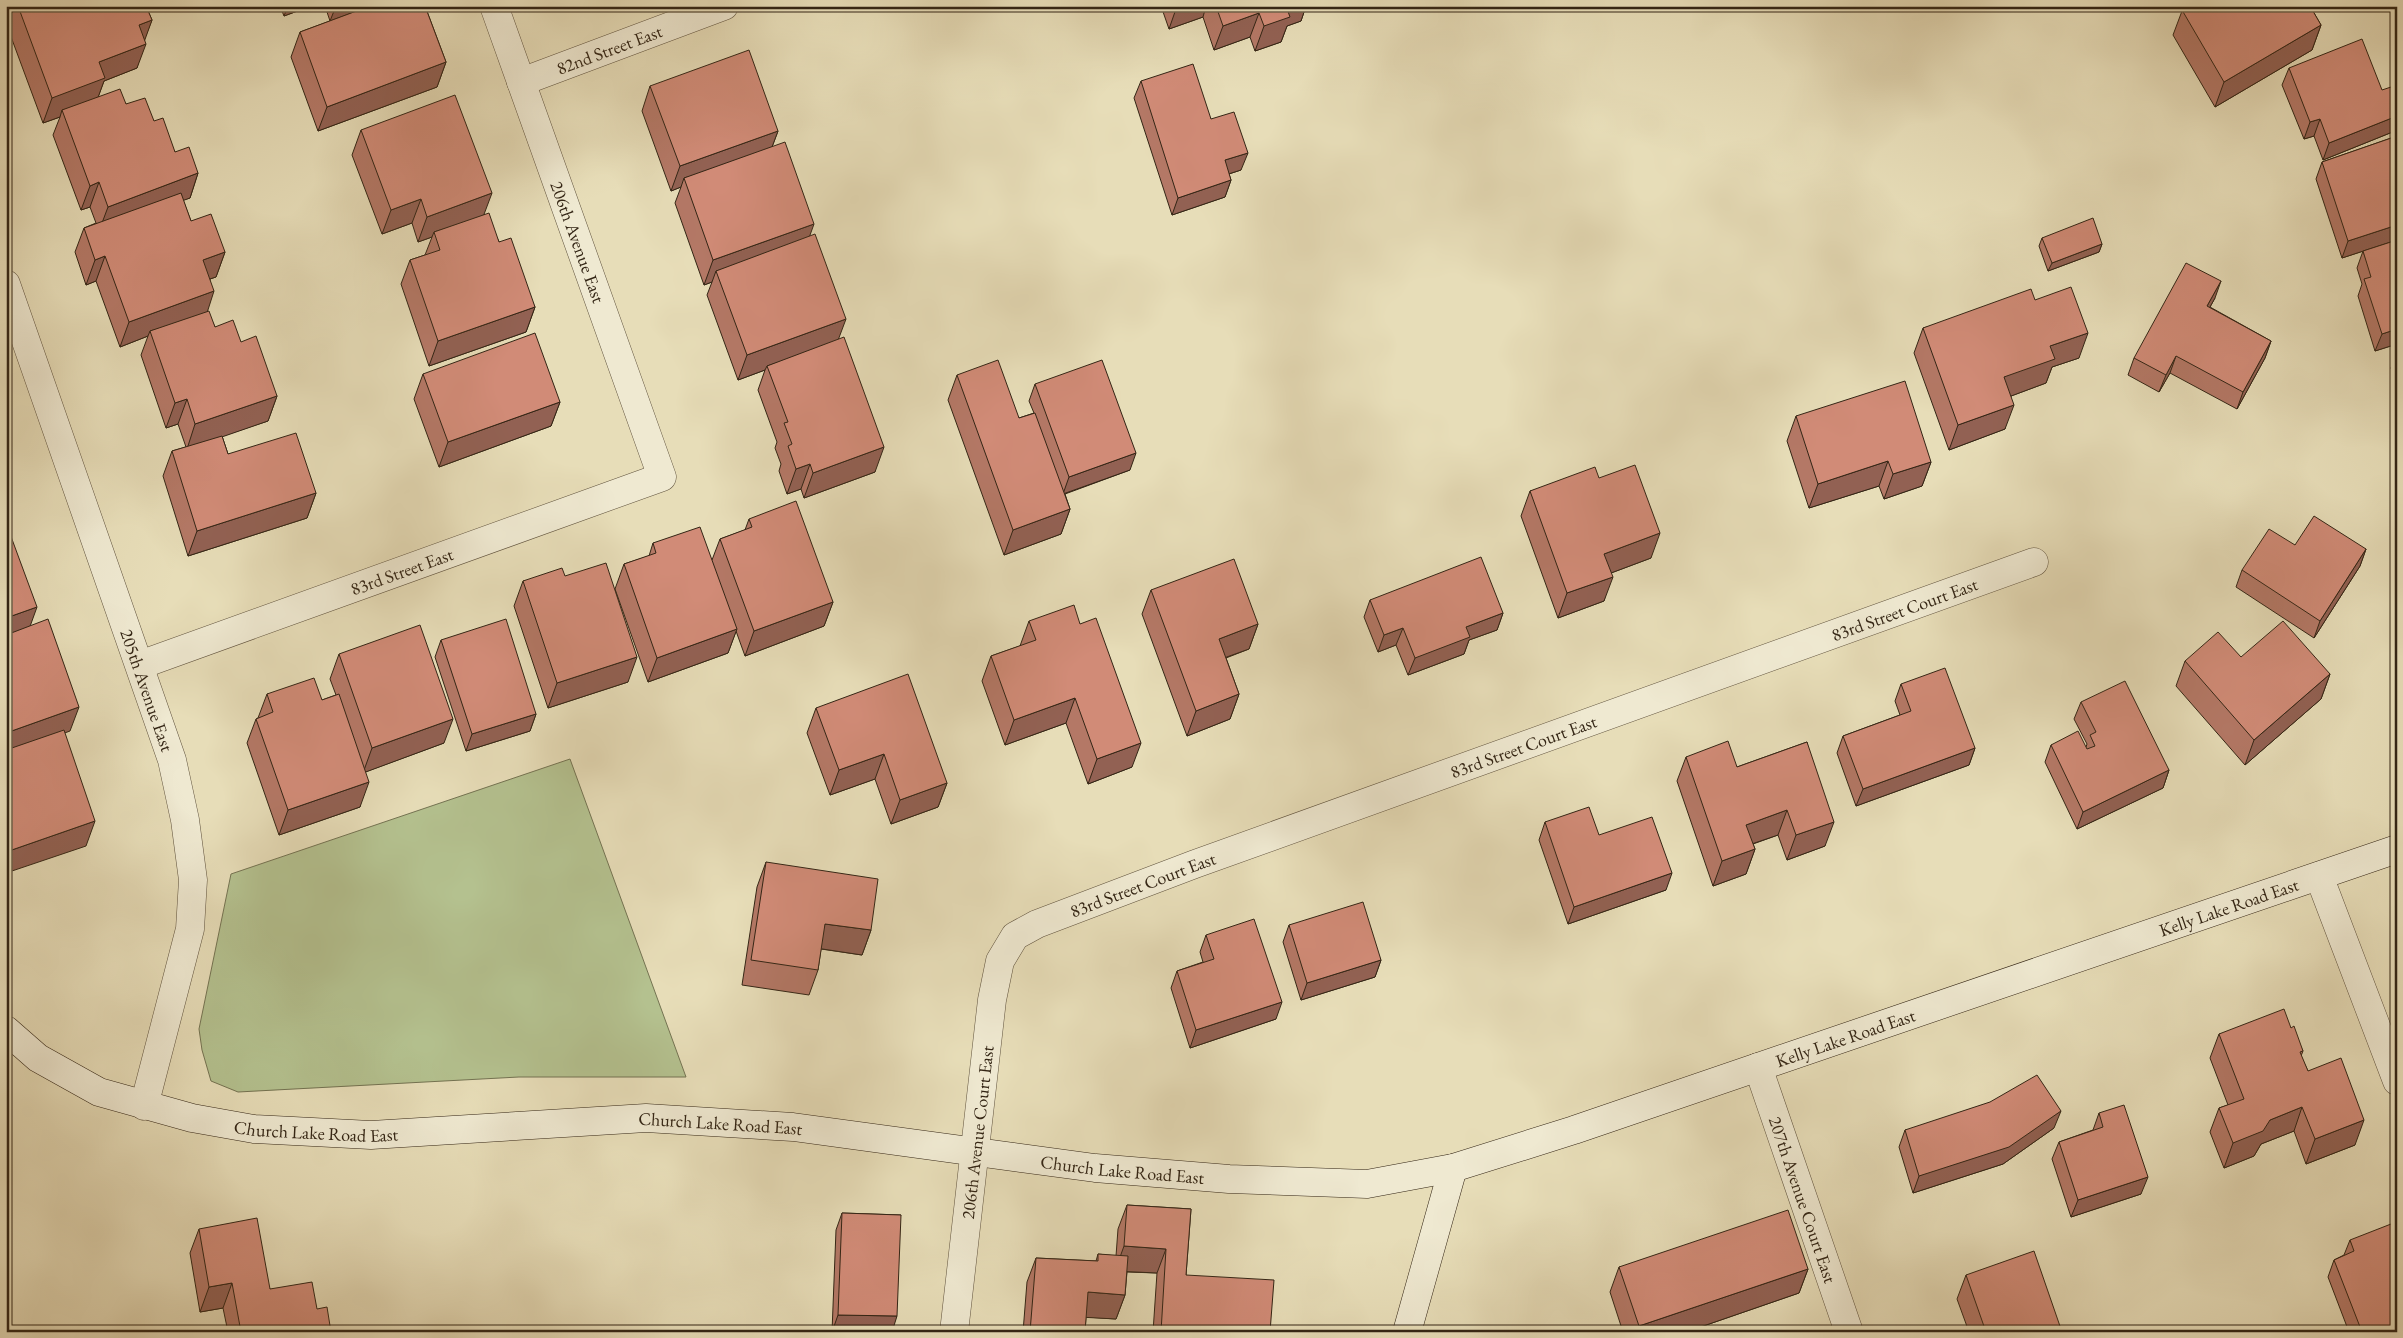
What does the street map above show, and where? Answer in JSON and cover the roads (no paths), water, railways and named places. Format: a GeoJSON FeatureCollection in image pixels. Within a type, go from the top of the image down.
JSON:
{"type":"FeatureCollection","features":[{"type":"Feature","properties":{"kind":"street","name":"206th Avenue East"},"geometry":{"type":"LineString","coordinates":[[494,6],[662,477]]}},
{"type":"Feature","properties":{"kind":"street","name":"82nd Street East"},"geometry":{"type":"LineString","coordinates":[[521,82],[724,6]]}},
{"type":"Feature","properties":{"kind":"street","name":"205th Avenue East"},"geometry":{"type":"LineString","coordinates":[[6,284],[172,760],[185,820],[192,880],[190,930],[144,1106]]}},
{"type":"Feature","properties":{"kind":"street","name":"83rd Street East"},"geometry":{"type":"LineString","coordinates":[[140,665],[662,477]]}},
{"type":"Feature","properties":{"kind":"street","name":"83rd Street Court East"},"geometry":{"type":"LineString","coordinates":[[1015,936],[1037,924],[1195,864],[2034,562]]}},
{"type":"Feature","properties":{"kind":"street","name":"Kelly Lake Road East"},"geometry":{"type":"LineString","coordinates":[[1454,1168],[1574,1130],[2397,849]]}},
{"type":"Feature","properties":{"kind":"street"},"geometry":{"type":"LineString","coordinates":[[2319,876],[2397,1081]]}},
{"type":"Feature","properties":{"kind":"street","name":"206th Avenue Court East"},"geometry":{"type":"LineString","coordinates":[[954,1332],[992,1000],[1000,961],[1015,936]]}},
{"type":"Feature","properties":{"kind":"street","name":"Church Lake Road East"},"geometry":{"type":"LineString","coordinates":[[6,1030],[38,1058],[99,1092],[192,1118],[254,1129],[370,1134],[646,1118],[793,1127],[1095,1168],[1229,1180],[1367,1184],[1454,1168]]}},
{"type":"Feature","properties":{"kind":"street","name":"207th Avenue Court East"},"geometry":{"type":"LineString","coordinates":[[1758,1067],[1849,1332]]}},
{"type":"Feature","properties":{"kind":"street"},"geometry":{"type":"LineString","coordinates":[[1407,1332],[1454,1168]]}}]}
